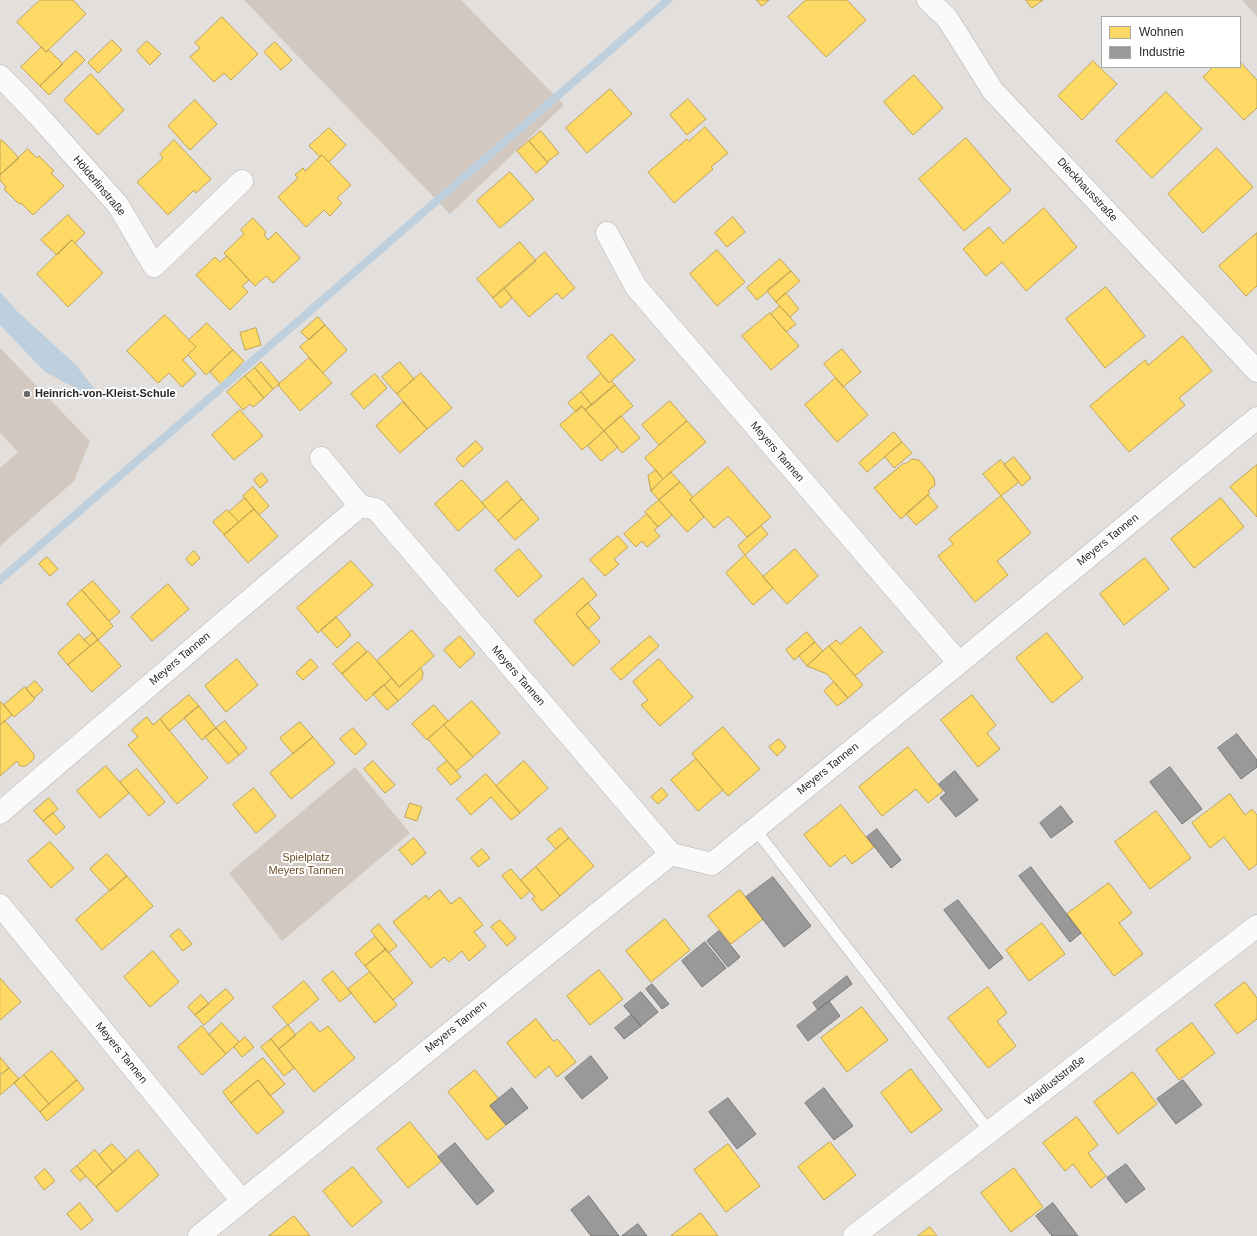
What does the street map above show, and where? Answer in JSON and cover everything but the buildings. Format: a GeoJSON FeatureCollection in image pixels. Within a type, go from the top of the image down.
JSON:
{"type":"FeatureCollection","features":[{"type":"Feature","properties":{"kind":"street","name":"Dieckhausstraße"},"geometry":{"type":"LineString","coordinates":[[928,0],[947,18],[993,91],[1257,371]]}},
{"type":"Feature","properties":{"kind":"street","name":"Hölderlinstraße"},"geometry":{"type":"LineString","coordinates":[[0,76],[37,114],[118,205],[154,266],[242,181]]}},
{"type":"Feature","properties":{"kind":"street","name":"Meyers Tannen"},"geometry":{"type":"LineString","coordinates":[[607,233],[636,287],[959,663]]}},
{"type":"Feature","properties":{"kind":"street","name":"Meyers Tannen"},"geometry":{"type":"LineString","coordinates":[[0,813],[360,506],[376,509],[670,854],[712,864],[1257,418]]}},
{"type":"Feature","properties":{"kind":"street"},"geometry":{"type":"LineString","coordinates":[[321,458],[360,506]]}},
{"type":"Feature","properties":{"kind":"street","name":"Meyers Tannen"},"geometry":{"type":"LineString","coordinates":[[199,1236],[670,854]]}},
{"type":"Feature","properties":{"kind":"street","name":"Meyers Tannen"},"geometry":{"type":"LineString","coordinates":[[0,905],[242,1201]]}},
{"type":"Feature","properties":{"kind":"street","name":"Waldluststraße"},"geometry":{"type":"LineString","coordinates":[[854,1236],[1257,926]]}},
{"type":"Feature","properties":{"kind":"lane"},"geometry":{"type":"LineString","coordinates":[[755,829],[990,1132]]}},
{"type":"Feature","properties":{"kind":"green space"},"geometry":{"type":"Polygon","coordinates":[[[244,0],[461,0],[564,105],[450,214],[244,0]]]}},
{"type":"Feature","properties":{"kind":"green space"},"geometry":{"type":"Polygon","coordinates":[[[1242,0],[1257,0],[1257,17],[1242,0]]]}},
{"type":"Feature","properties":{"kind":"green space","name":"Heinrich-von-Kleist-Schule"},"geometry":{"type":"Polygon","coordinates":[[[0,348],[90,441],[74,481],[0,546],[0,468],[18,452],[0,433],[0,348]]]}},
{"type":"Feature","properties":{"kind":"green space","name":"Spielplatz Meyers Tannen"},"geometry":{"type":"Polygon","coordinates":[[[355,767],[410,833],[282,941],[229,873],[355,767]]]}},
{"type":"Feature","properties":{"kind":"water"},"geometry":{"type":"Polygon","coordinates":[[[0,292],[17,311],[76,365],[98,393],[92,399],[44,371],[0,325],[0,292]]]}},
{"type":"Feature","properties":{"kind":"waterway"},"geometry":{"type":"LineString","coordinates":[[0,580],[668,0]]}},
{"type":"Feature","properties":{"kind":"place","name":"Heinrich-von-Kleist-Schule"},"geometry":{"type":"Point","coordinates":[27,394]}}]}
